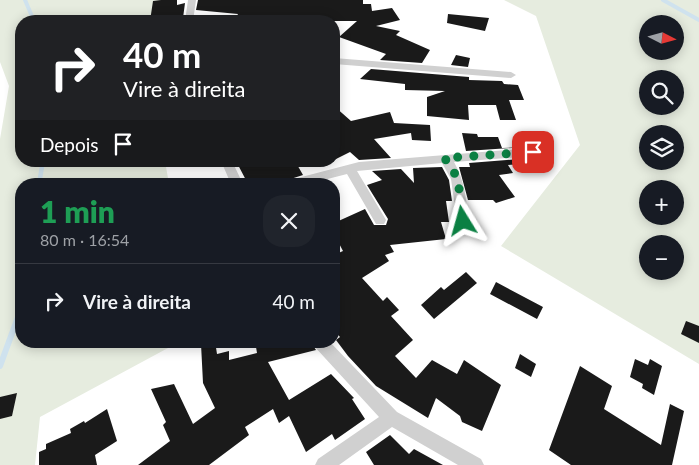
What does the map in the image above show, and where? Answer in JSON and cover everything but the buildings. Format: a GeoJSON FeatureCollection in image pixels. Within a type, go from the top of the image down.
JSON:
{"type":"FeatureCollection","features":[{"type":"Feature","properties":{"kind":"street"},"geometry":{"type":"LineString","coordinates":[[190,15],[192,0]]}},
{"type":"Feature","properties":{"kind":"street"},"geometry":{"type":"LineString","coordinates":[[340,61],[511,75]]}},
{"type":"Feature","properties":{"kind":"street"},"geometry":{"type":"LineString","coordinates":[[312,178],[349,168],[444,158],[533,152]]}},
{"type":"Feature","properties":{"kind":"street"},"geometry":{"type":"LineString","coordinates":[[444,158],[451,166],[457,179],[463,221]]}},
{"type":"Feature","properties":{"kind":"street"},"geometry":{"type":"LineString","coordinates":[[349,168],[380,220]]}},
{"type":"Feature","properties":{"kind":"street"},"geometry":{"type":"LineString","coordinates":[[326,348],[392,418],[475,465]]}},
{"type":"Feature","properties":{"kind":"street"},"geometry":{"type":"LineString","coordinates":[[324,465],[392,418]]}},
{"type":"Feature","properties":{"kind":"shaded area"},"geometry":{"type":"Polygon","coordinates":[[[0,0],[161,0],[160,15],[15,15],[15,167],[166,167],[168,178],[15,178],[15,348],[168,348],[40,417],[35,465],[0,465],[0,139],[9,86],[0,62],[0,0]]]}},
{"type":"Feature","properties":{"kind":"shaded area"},"geometry":{"type":"Polygon","coordinates":[[[504,0],[699,0],[699,364],[501,246],[580,145],[536,16],[504,0]]]}},
{"type":"Feature","properties":{"kind":"waterway"},"geometry":{"type":"LineString","coordinates":[[25,0],[31,15]]}},
{"type":"Feature","properties":{"kind":"waterway"},"geometry":{"type":"LineString","coordinates":[[663,0],[699,20]]}},
{"type":"Feature","properties":{"kind":"waterway"},"geometry":{"type":"LineString","coordinates":[[40,178],[42,167]]}},
{"type":"Feature","properties":{"kind":"waterway"},"geometry":{"type":"LineString","coordinates":[[0,366],[15,325]]}},
{"type":"Feature","properties":{"kind":"route"},"geometry":{"type":"LineString","coordinates":[[463,221],[457,179],[451,166],[444,158],[533,152]]}}]}
